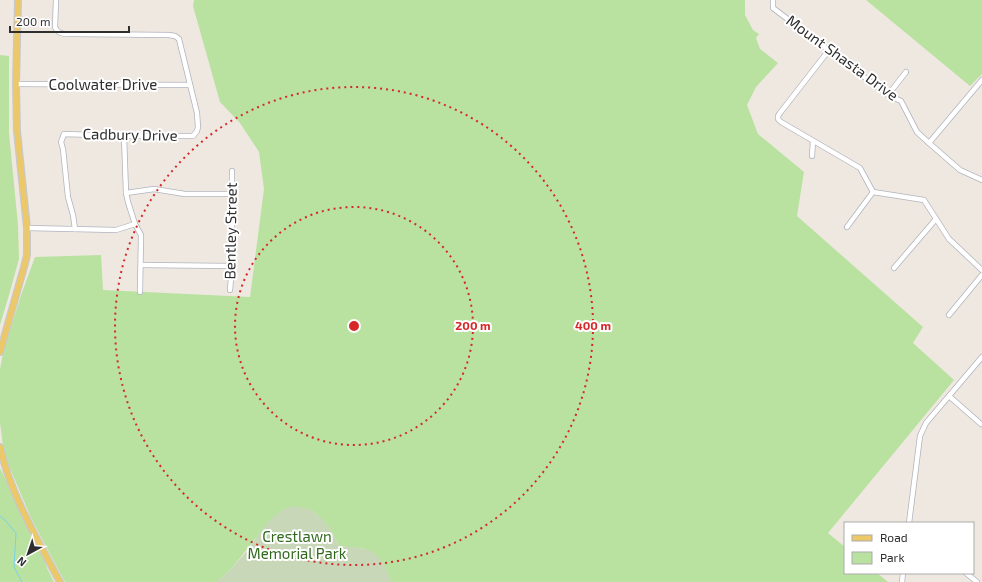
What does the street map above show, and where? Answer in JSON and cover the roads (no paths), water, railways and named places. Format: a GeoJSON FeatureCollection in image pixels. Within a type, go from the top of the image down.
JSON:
{"type":"FeatureCollection","features":[{"type":"Feature","properties":{"kind":"main road"},"geometry":{"type":"LineString","coordinates":[[0,352],[26,255],[27,228],[17,131],[16,84],[18,0]]}},
{"type":"Feature","properties":{"kind":"main road"},"geometry":{"type":"LineString","coordinates":[[0,447],[9,476],[21,504],[60,582]]}},
{"type":"Feature","properties":{"kind":"street"},"geometry":{"type":"LineString","coordinates":[[56,0],[55,27],[57,31],[64,34],[175,36],[179,39],[181,44],[190,85]]}},
{"type":"Feature","properties":{"kind":"street","name":"Mount Shasta Drive"},"geometry":{"type":"LineString","coordinates":[[773,0],[773,8],[888,94],[901,101],[917,132],[960,170],[982,180]]}},
{"type":"Feature","properties":{"kind":"street"},"geometry":{"type":"LineString","coordinates":[[829,50],[778,116],[778,119],[860,168],[873,192]]}},
{"type":"Feature","properties":{"kind":"street"},"geometry":{"type":"LineString","coordinates":[[888,94],[906,72]]}},
{"type":"Feature","properties":{"kind":"street"},"geometry":{"type":"LineString","coordinates":[[929,143],[982,80]]}},
{"type":"Feature","properties":{"kind":"street","name":"Coolwater Drive"},"geometry":{"type":"LineString","coordinates":[[16,84],[190,85]]}},
{"type":"Feature","properties":{"kind":"street","name":"Cadbury Drive"},"geometry":{"type":"LineString","coordinates":[[75,229],[68,196],[61,142],[64,134],[190,136],[195,134],[198,126],[197,113],[190,85]]}},
{"type":"Feature","properties":{"kind":"street"},"geometry":{"type":"LineString","coordinates":[[124,136],[126,193],[135,224],[141,235],[140,292]]}},
{"type":"Feature","properties":{"kind":"street"},"geometry":{"type":"LineString","coordinates":[[812,156],[813,141]]}},
{"type":"Feature","properties":{"kind":"street","name":"Bentley Street"},"geometry":{"type":"LineString","coordinates":[[230,290],[232,266],[232,171]]}},
{"type":"Feature","properties":{"kind":"street"},"geometry":{"type":"LineString","coordinates":[[126,193],[154,189],[185,194],[232,194]]}},
{"type":"Feature","properties":{"kind":"street"},"geometry":{"type":"LineString","coordinates":[[873,192],[924,200],[950,239],[982,270]]}},
{"type":"Feature","properties":{"kind":"street"},"geometry":{"type":"LineString","coordinates":[[847,227],[873,192]]}},
{"type":"Feature","properties":{"kind":"street"},"geometry":{"type":"LineString","coordinates":[[894,268],[936,219]]}},
{"type":"Feature","properties":{"kind":"street"},"geometry":{"type":"LineString","coordinates":[[27,228],[116,230],[135,224]]}},
{"type":"Feature","properties":{"kind":"street"},"geometry":{"type":"LineString","coordinates":[[141,265],[232,266]]}},
{"type":"Feature","properties":{"kind":"street"},"geometry":{"type":"LineString","coordinates":[[949,315],[982,275]]}},
{"type":"Feature","properties":{"kind":"street"},"geometry":{"type":"LineString","coordinates":[[910,522],[920,436],[926,423],[982,357]]}},
{"type":"Feature","properties":{"kind":"street"},"geometry":{"type":"LineString","coordinates":[[949,396],[981,424]]}},
{"type":"Feature","properties":{"kind":"street"},"geometry":{"type":"LineString","coordinates":[[967,574],[977,582]]}},
{"type":"Feature","properties":{"kind":"waterway"},"geometry":{"type":"LineString","coordinates":[[0,516],[16,533],[14,567],[22,582]]}},
{"type":"Feature","properties":{"kind":"park label","name":"Crestlawn Memorial Park"},"geometry":{"type":"Point","coordinates":[297,546]}}]}
